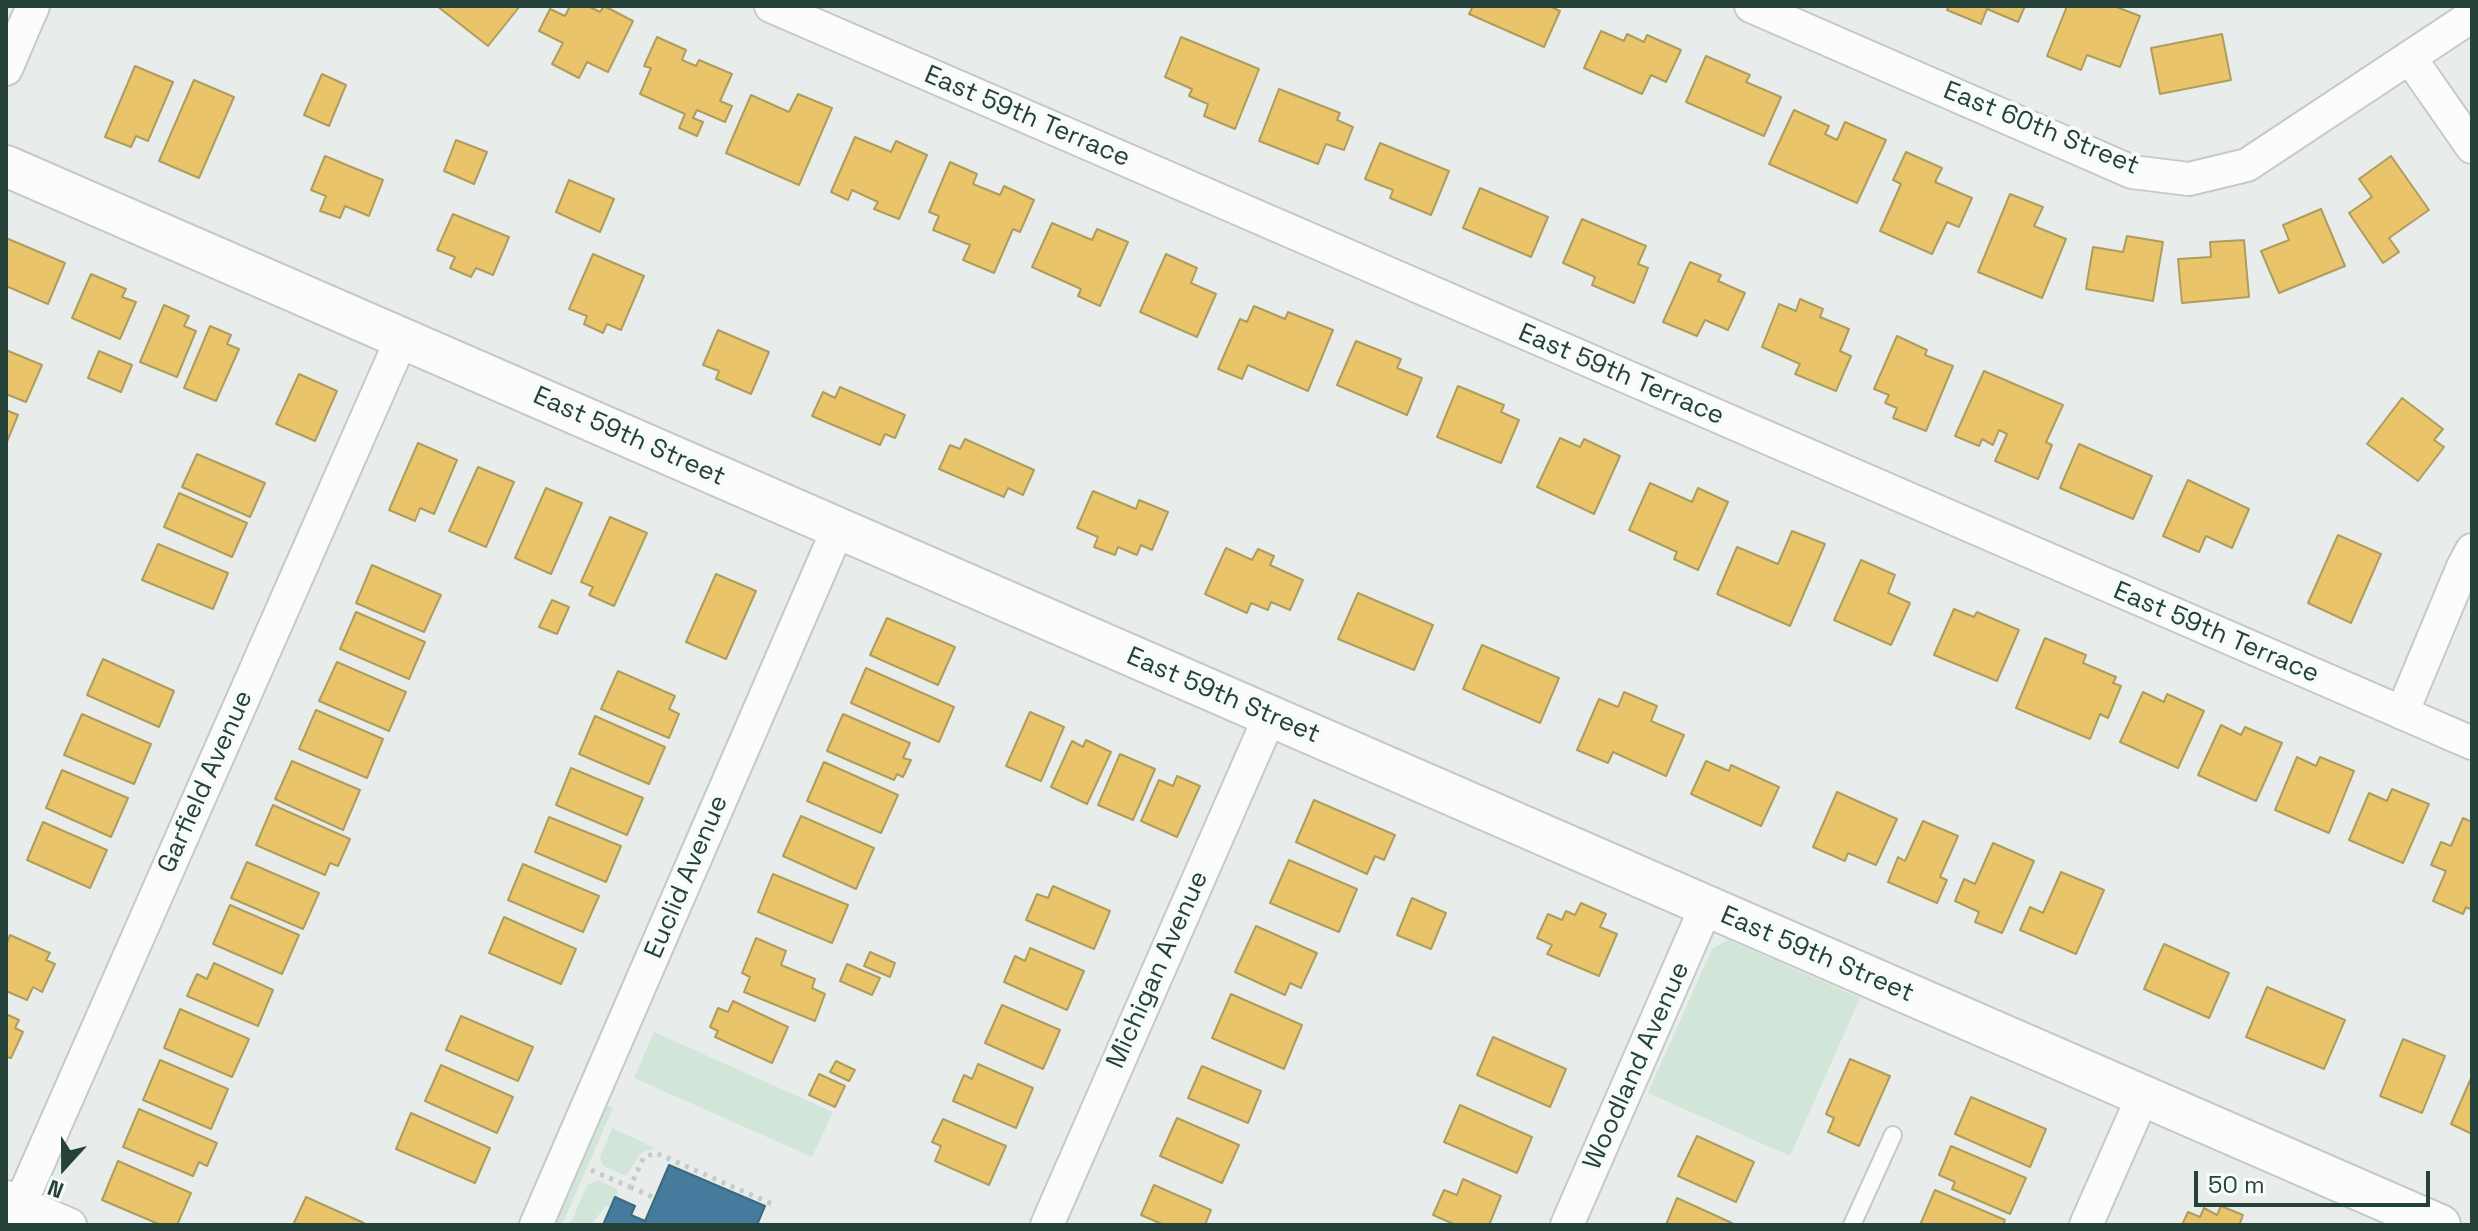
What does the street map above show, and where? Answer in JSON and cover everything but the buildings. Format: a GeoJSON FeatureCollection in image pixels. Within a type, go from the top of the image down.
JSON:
{"type":"FeatureCollection","features":[{"type":"Feature","properties":{"kind":"street"},"geometry":{"type":"LineString","coordinates":[[6,69],[33,6]]}},
{"type":"Feature","properties":{"kind":"street","name":"East 59th Terrace"},"geometry":{"type":"LineString","coordinates":[[771,6],[2472,743]]}},
{"type":"Feature","properties":{"kind":"street","name":"East 60th Street"},"geometry":{"type":"LineString","coordinates":[[1751,6],[2132,172],[2189,179],[2247,165],[2410,58]]}},
{"type":"Feature","properties":{"kind":"street"},"geometry":{"type":"LineString","coordinates":[[2472,16],[2410,58],[2472,147]]}},
{"type":"Feature","properties":{"kind":"street","name":"East 59th Street"},"geometry":{"type":"LineString","coordinates":[[6,166],[2440,1225]]}},
{"type":"Feature","properties":{"kind":"street","name":"Garfield Avenue"},"geometry":{"type":"LineString","coordinates":[[12,1209],[402,338]]}},
{"type":"Feature","properties":{"kind":"street","name":"Euclid Avenue"},"geometry":{"type":"LineString","coordinates":[[536,1225],[838,529]]}},
{"type":"Feature","properties":{"kind":"street"},"geometry":{"type":"LineString","coordinates":[[2402,713],[2472,550]]}},
{"type":"Feature","properties":{"kind":"street","name":"Michigan Avenue"},"geometry":{"type":"LineString","coordinates":[[1047,1225],[1270,716]]}},
{"type":"Feature","properties":{"kind":"street","name":"Woodland Avenue"},"geometry":{"type":"LineString","coordinates":[[1567,1225],[1706,907]]}},
{"type":"Feature","properties":{"kind":"street"},"geometry":{"type":"LineString","coordinates":[[2086,1225],[2143,1096]]}},
{"type":"Feature","properties":{"kind":"street"},"geometry":{"type":"LineString","coordinates":[[12,1209],[70,1225]]}},
{"type":"Feature","properties":{"kind":"lane"},"geometry":{"type":"LineString","coordinates":[[1852,1225],[1893,1135]]}},
{"type":"Feature","properties":{"kind":"path"},"geometry":{"type":"LineString","coordinates":[[630,1187],[644,1157],[656,1153],[772,1204]]}},
{"type":"Feature","properties":{"kind":"path"},"geometry":{"type":"LineString","coordinates":[[590,1169],[655,1198]]}},
{"type":"Feature","properties":{"kind":"green space"},"geometry":{"type":"Polygon","coordinates":[[[1728,940],[1860,998],[1790,1156],[1648,1093],[1712,949],[1728,940]]]}},
{"type":"Feature","properties":{"kind":"green space"},"geometry":{"type":"Polygon","coordinates":[[[654,1032],[833,1112],[812,1157],[634,1078],[654,1032]]]}},
{"type":"Feature","properties":{"kind":"green space"},"geometry":{"type":"Polygon","coordinates":[[[607,1105],[613,1108],[562,1225],[554,1225],[607,1105]]]}},
{"type":"Feature","properties":{"kind":"green space"},"geometry":{"type":"Polygon","coordinates":[[[612,1128],[655,1148],[641,1153],[626,1176],[603,1166],[600,1157],[612,1128]]]}},
{"type":"Feature","properties":{"kind":"green space"},"geometry":{"type":"Polygon","coordinates":[[[598,1180],[617,1189],[618,1198],[615,1197],[611,1206],[605,1207],[591,1225],[570,1225],[587,1185],[598,1180]]]}}]}
